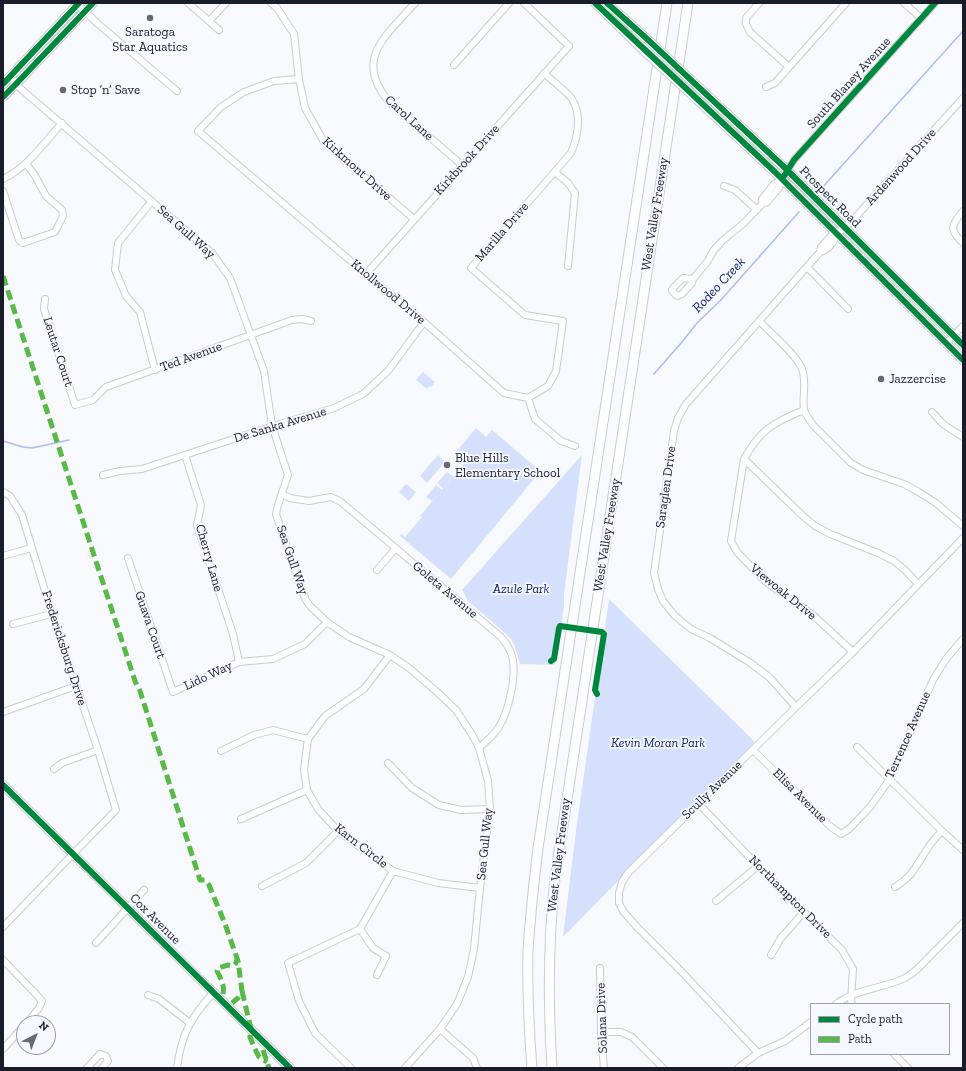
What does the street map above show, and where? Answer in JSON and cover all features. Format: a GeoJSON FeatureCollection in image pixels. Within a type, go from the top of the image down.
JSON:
{"type":"FeatureCollection","features":[{"type":"Feature","properties":{"kind":"highway","name":"West Valley Freeway"},"geometry":{"type":"LineString","coordinates":[[532,1068],[528,994],[528,952],[538,848],[667,3]]}},
{"type":"Feature","properties":{"kind":"highway","name":"West Valley Freeway"},"geometry":{"type":"LineString","coordinates":[[552,1068],[548,975],[551,914],[555,878],[688,3]]}},
{"type":"Feature","properties":{"kind":"main road"},"geometry":{"type":"LineString","coordinates":[[3,97],[93,3]]}},
{"type":"Feature","properties":{"kind":"main road","name":"Prospect Road"},"geometry":{"type":"LineString","coordinates":[[595,3],[644,51],[782,179],[963,360]]}},
{"type":"Feature","properties":{"kind":"main road","name":"Prospect Road"},"geometry":{"type":"LineString","coordinates":[[607,3],[787,170],[963,345]]}},
{"type":"Feature","properties":{"kind":"main road"},"geometry":{"type":"LineString","coordinates":[[3,84],[78,4]]}},
{"type":"Feature","properties":{"kind":"main road","name":"Cox Avenue"},"geometry":{"type":"LineString","coordinates":[[3,785],[290,1068]]}},
{"type":"Feature","properties":{"kind":"street"},"geometry":{"type":"LineString","coordinates":[[188,3],[219,30]]}},
{"type":"Feature","properties":{"kind":"street"},"geometry":{"type":"LineString","coordinates":[[209,21],[226,3]]}},
{"type":"Feature","properties":{"kind":"street","name":"Kirkmont Drive"},"geometry":{"type":"LineString","coordinates":[[271,3],[277,8],[294,34],[299,79],[305,108],[324,142],[414,219]]}},
{"type":"Feature","properties":{"kind":"street","name":"Carol Lane"},"geometry":{"type":"LineString","coordinates":[[415,3],[378,46],[374,56],[373,74],[383,96],[390,104],[462,165]]}},
{"type":"Feature","properties":{"kind":"street"},"geometry":{"type":"LineString","coordinates":[[454,65],[509,3]]}},
{"type":"Feature","properties":{"kind":"street","name":"Kirkbrook Drive"},"geometry":{"type":"LineString","coordinates":[[366,274],[569,46],[524,3]]}},
{"type":"Feature","properties":{"kind":"street"},"geometry":{"type":"LineString","coordinates":[[759,3],[746,18],[746,24],[750,32],[789,67]]}},
{"type":"Feature","properties":{"kind":"street"},"geometry":{"type":"LineString","coordinates":[[766,87],[775,82],[846,3]]}},
{"type":"Feature","properties":{"kind":"street"},"geometry":{"type":"LineString","coordinates":[[904,3],[921,18]]}},
{"type":"Feature","properties":{"kind":"street","name":"South Blaney Avenue"},"geometry":{"type":"LineString","coordinates":[[693,279],[707,262],[714,250],[757,210],[762,202],[762,199],[774,184],[782,179],[794,160],[935,3]]}},
{"type":"Feature","properties":{"kind":"street"},"geometry":{"type":"LineString","coordinates":[[78,4],[97,23],[177,91]]}},
{"type":"Feature","properties":{"kind":"street","name":"Marilla Drive"},"geometry":{"type":"LineString","coordinates":[[528,398],[548,386],[556,371],[563,321],[525,314],[471,268],[571,153],[578,135],[576,109],[571,98],[544,73]]}},
{"type":"Feature","properties":{"kind":"street","name":"Sea Gull Way"},"geometry":{"type":"LineString","coordinates":[[10,78],[212,253],[230,278],[264,372],[273,426],[288,475],[276,514],[306,600],[310,606],[328,622],[349,637],[390,655],[409,668],[436,691],[456,710],[479,748],[488,781],[490,810],[474,949],[468,978],[456,1004],[440,1029],[405,1068]]}},
{"type":"Feature","properties":{"kind":"street","name":"Knollwood Drive"},"geometry":{"type":"LineString","coordinates":[[299,79],[274,81],[244,92],[221,107],[198,131],[424,322],[504,392],[528,398]]}},
{"type":"Feature","properties":{"kind":"street","name":"Ardenwood Drive"},"geometry":{"type":"LineString","coordinates":[[837,234],[853,220],[963,98]]}},
{"type":"Feature","properties":{"kind":"street"},"geometry":{"type":"LineString","coordinates":[[3,179],[13,174],[26,164],[62,123]]}},
{"type":"Feature","properties":{"kind":"street"},"geometry":{"type":"LineString","coordinates":[[3,192],[19,240],[23,243],[55,232],[63,216],[62,210],[46,196],[34,174],[26,164]]}},
{"type":"Feature","properties":{"kind":"street"},"geometry":{"type":"LineString","coordinates":[[555,172],[568,183],[575,193],[568,266]]}},
{"type":"Feature","properties":{"kind":"street"},"geometry":{"type":"LineString","coordinates":[[724,186],[735,190],[757,210]]}},
{"type":"Feature","properties":{"kind":"street"},"geometry":{"type":"LineString","coordinates":[[152,201],[118,243],[115,270],[126,296],[140,312],[155,370]]}},
{"type":"Feature","properties":{"kind":"street"},"geometry":{"type":"LineString","coordinates":[[963,211],[955,221],[953,228],[955,235],[963,243]]}},
{"type":"Feature","properties":{"kind":"street","name":"Saraglen Drive"},"geometry":{"type":"LineString","coordinates":[[796,707],[769,677],[749,662],[710,638],[691,629],[674,616],[663,601],[654,573],[674,431],[678,418],[686,404],[820,252],[821,247],[830,236],[837,234]]}},
{"type":"Feature","properties":{"kind":"street"},"geometry":{"type":"LineString","coordinates":[[806,268],[848,309]]}},
{"type":"Feature","properties":{"kind":"street","name":"Leutar Court"},"geometry":{"type":"LineString","coordinates":[[45,299],[44,309],[75,405]]}},
{"type":"Feature","properties":{"kind":"street","name":"Ted Avenue"},"geometry":{"type":"LineString","coordinates":[[75,405],[93,400],[106,387],[292,320],[302,319],[311,321]]}},
{"type":"Feature","properties":{"kind":"street"},"geometry":{"type":"LineString","coordinates":[[759,321],[791,353],[802,368],[804,382],[804,410],[808,419],[813,425],[851,463],[863,470],[904,484],[917,491],[936,502],[963,526]]}},
{"type":"Feature","properties":{"kind":"street","name":"De Sanka Avenue"},"geometry":{"type":"LineString","coordinates":[[103,475],[120,471],[142,469],[273,426],[334,408],[363,394],[388,371],[424,322]]}},
{"type":"Feature","properties":{"kind":"street"},"geometry":{"type":"LineString","coordinates":[[946,343],[963,326]]}},
{"type":"Feature","properties":{"kind":"street"},"geometry":{"type":"LineString","coordinates":[[528,398],[535,419],[561,441],[575,446]]}},
{"type":"Feature","properties":{"kind":"street","name":"Viewoak Drive"},"geometry":{"type":"LineString","coordinates":[[804,410],[770,426],[751,447],[744,459],[731,541],[737,552],[765,581],[814,616],[853,652]]}},
{"type":"Feature","properties":{"kind":"street"},"geometry":{"type":"LineString","coordinates":[[932,412],[943,424],[963,437]]}},
{"type":"Feature","properties":{"kind":"street","name":"Cherry Lane"},"geometry":{"type":"LineString","coordinates":[[185,455],[201,505],[197,525],[233,634],[239,662]]}},
{"type":"Feature","properties":{"kind":"street"},"geometry":{"type":"LineString","coordinates":[[744,459],[815,526],[830,534],[894,561],[918,584]]}},
{"type":"Feature","properties":{"kind":"street","name":"Fredericksburg Drive"},"geometry":{"type":"LineString","coordinates":[[3,492],[10,496],[22,515],[52,614],[98,750],[116,810],[73,854]]}},
{"type":"Feature","properties":{"kind":"street","name":"Goleta Avenue"},"geometry":{"type":"LineString","coordinates":[[282,494],[290,498],[309,501],[331,497],[341,502],[502,637],[509,647],[513,657],[514,670],[511,692],[507,711],[500,727],[479,748]]}},
{"type":"Feature","properties":{"kind":"street","name":"Scully Avenue"},"geometry":{"type":"LineString","coordinates":[[758,1054],[623,911],[619,903],[619,893],[622,882],[628,873],[698,803],[853,652],[963,538]]}},
{"type":"Feature","properties":{"kind":"street"},"geometry":{"type":"LineString","coordinates":[[3,556],[32,548]]}},
{"type":"Feature","properties":{"kind":"street"},"geometry":{"type":"LineString","coordinates":[[377,570],[396,548]]}},
{"type":"Feature","properties":{"kind":"street","name":"Guava Court"},"geometry":{"type":"LineString","coordinates":[[128,558],[173,692]]}},
{"type":"Feature","properties":{"kind":"street"},"geometry":{"type":"LineString","coordinates":[[13,624],[52,614]]}},
{"type":"Feature","properties":{"kind":"street","name":"Lido Way"},"geometry":{"type":"LineString","coordinates":[[173,692],[239,662],[273,659],[305,644],[328,622]]}},
{"type":"Feature","properties":{"kind":"street","name":"Terrence Avenue"},"geometry":{"type":"LineString","coordinates":[[849,829],[870,807],[890,779],[933,680],[946,659],[963,639]]}},
{"type":"Feature","properties":{"kind":"street","name":"Karn Circle"},"geometry":{"type":"LineString","coordinates":[[390,655],[364,688],[325,716],[308,739],[304,770],[306,790],[318,809],[338,831],[393,871],[438,883],[480,888]]}},
{"type":"Feature","properties":{"kind":"street"},"geometry":{"type":"LineString","coordinates":[[3,712],[76,686]]}},
{"type":"Feature","properties":{"kind":"street"},"geometry":{"type":"LineString","coordinates":[[221,750],[254,735],[273,730],[308,739]]}},
{"type":"Feature","properties":{"kind":"street"},"geometry":{"type":"LineString","coordinates":[[857,747],[963,850]]}},
{"type":"Feature","properties":{"kind":"street"},"geometry":{"type":"LineString","coordinates":[[54,770],[62,763],[98,750]]}},
{"type":"Feature","properties":{"kind":"street","name":"Elisa Avenue"},"geometry":{"type":"LineString","coordinates":[[753,750],[831,827],[841,834],[849,829]]}},
{"type":"Feature","properties":{"kind":"street"},"geometry":{"type":"LineString","coordinates":[[388,763],[412,788],[439,805],[461,810],[490,810]]}},
{"type":"Feature","properties":{"kind":"street"},"geometry":{"type":"LineString","coordinates":[[241,819],[306,790]]}},
{"type":"Feature","properties":{"kind":"street","name":"Northampton Drive"},"geometry":{"type":"LineString","coordinates":[[698,803],[758,866],[842,950],[853,969],[852,1003]]}},
{"type":"Feature","properties":{"kind":"street"},"geometry":{"type":"LineString","coordinates":[[262,886],[306,863],[338,831]]}},
{"type":"Feature","properties":{"kind":"street"},"geometry":{"type":"LineString","coordinates":[[895,887],[903,882],[913,872],[926,851],[942,831]]}},
{"type":"Feature","properties":{"kind":"street"},"geometry":{"type":"LineString","coordinates":[[3,927],[73,854]]}},
{"type":"Feature","properties":{"kind":"street"},"geometry":{"type":"LineString","coordinates":[[716,901],[758,866]]}},
{"type":"Feature","properties":{"kind":"street"},"geometry":{"type":"LineString","coordinates":[[351,1068],[315,1033],[299,1001],[288,963],[360,929],[393,871]]}},
{"type":"Feature","properties":{"kind":"street"},"geometry":{"type":"LineString","coordinates":[[96,943],[144,890]]}},
{"type":"Feature","properties":{"kind":"street"},"geometry":{"type":"LineString","coordinates":[[771,955],[781,938],[804,912]]}},
{"type":"Feature","properties":{"kind":"street"},"geometry":{"type":"LineString","coordinates":[[837,1003],[860,991],[893,983],[907,977],[963,923]]}},
{"type":"Feature","properties":{"kind":"street"},"geometry":{"type":"LineString","coordinates":[[360,929],[374,948],[386,956],[376,975]]}},
{"type":"Feature","properties":{"kind":"street"},"geometry":{"type":"LineString","coordinates":[[3,960],[42,1001],[33,1015]]}},
{"type":"Feature","properties":{"kind":"street","name":"Solana Drive"},"geometry":{"type":"LineString","coordinates":[[600,968],[601,1032],[604,1068]]}},
{"type":"Feature","properties":{"kind":"street"},"geometry":{"type":"LineString","coordinates":[[177,1068],[182,1039],[197,1012],[214,992]]}},
{"type":"Feature","properties":{"kind":"street"},"geometry":{"type":"LineString","coordinates":[[148,994],[159,999],[190,1023]]}},
{"type":"Feature","properties":{"kind":"street"},"geometry":{"type":"LineString","coordinates":[[738,1068],[758,1054],[785,1041],[810,1023]]}},
{"type":"Feature","properties":{"kind":"street"},"geometry":{"type":"LineString","coordinates":[[440,1029],[473,1058],[477,1068]]}},
{"type":"Feature","properties":{"kind":"street"},"geometry":{"type":"LineString","coordinates":[[601,1032],[621,1032],[632,1037],[663,1068]]}},
{"type":"Feature","properties":{"kind":"street"},"geometry":{"type":"LineString","coordinates":[[3,1049],[16,1035]]}},
{"type":"Feature","properties":{"kind":"street"},"geometry":{"type":"LineString","coordinates":[[87,1068],[100,1054],[106,1056],[108,1061],[102,1068]]}},
{"type":"Feature","properties":{"kind":"street"},"geometry":{"type":"LineString","coordinates":[[895,1055],[908,1068]]}},
{"type":"Feature","properties":{"kind":"green space"},"geometry":{"type":"Polygon","coordinates":[[[423,372],[435,382],[427,389],[416,380],[423,372]]]}},
{"type":"Feature","properties":{"kind":"green space"},"geometry":{"type":"Polygon","coordinates":[[[476,428],[486,437],[492,430],[538,469],[539,473],[451,579],[400,536],[401,534],[405,537],[422,517],[420,516],[466,461],[456,452],[476,428]]]}},
{"type":"Feature","properties":{"kind":"green space"},"geometry":{"type":"Polygon","coordinates":[[[438,455],[445,462],[427,483],[420,476],[438,455]]]}},
{"type":"Feature","properties":{"kind":"green space","name":"Azule Park"},"geometry":{"type":"Polygon","coordinates":[[[582,455],[564,594],[564,607],[556,660],[554,665],[520,664],[514,644],[510,638],[468,601],[462,590],[582,455]]]}},
{"type":"Feature","properties":{"kind":"green space"},"geometry":{"type":"Polygon","coordinates":[[[447,472],[453,476],[443,488],[437,483],[447,472]]]}},
{"type":"Feature","properties":{"kind":"green space"},"geometry":{"type":"Polygon","coordinates":[[[406,484],[416,492],[409,501],[399,492],[406,484]]]}},
{"type":"Feature","properties":{"kind":"green space"},"geometry":{"type":"Polygon","coordinates":[[[436,485],[442,490],[432,501],[426,497],[436,485]]]}},
{"type":"Feature","properties":{"kind":"green space","name":"Kevin Moran Park"},"geometry":{"type":"Polygon","coordinates":[[[609,599],[755,742],[563,937],[576,831],[609,599]]]}},
{"type":"Feature","properties":{"kind":"waterway","name":"Rodeo Creek"},"geometry":{"type":"LineString","coordinates":[[821,189],[963,31]]}},
{"type":"Feature","properties":{"kind":"waterway","name":"Rodeo Creek"},"geometry":{"type":"LineString","coordinates":[[654,374],[697,323],[720,301],[799,212]]}},
{"type":"Feature","properties":{"kind":"waterway","name":"Rodeo Creek"},"geometry":{"type":"LineString","coordinates":[[3,441],[32,448],[69,440]]}},
{"type":"Feature","properties":{"kind":"marked path"},"geometry":{"type":"LineString","coordinates":[[3,276],[135,681],[140,691],[200,880],[205,880],[209,885],[238,961],[242,991],[238,998],[232,1003]]}},
{"type":"Feature","properties":{"kind":"marked path"},"geometry":{"type":"LineString","coordinates":[[223,994],[223,985],[217,971],[218,968],[228,965],[233,966],[237,959]]}},
{"type":"Feature","properties":{"kind":"marked path"},"geometry":{"type":"LineString","coordinates":[[242,991],[251,1029],[250,1037],[259,1057],[267,1062]]}},
{"type":"Feature","properties":{"kind":"marked path"},"geometry":{"type":"LineString","coordinates":[[263,1050],[269,1068]]}},
{"type":"Feature","properties":{"kind":"cycle path"},"geometry":{"type":"LineString","coordinates":[[3,84],[79,3]]}},
{"type":"Feature","properties":{"kind":"cycle path"},"geometry":{"type":"LineString","coordinates":[[3,97],[93,3]]}},
{"type":"Feature","properties":{"kind":"cycle path"},"geometry":{"type":"LineString","coordinates":[[595,3],[775,172],[963,360]]}},
{"type":"Feature","properties":{"kind":"cycle path"},"geometry":{"type":"LineString","coordinates":[[607,3],[782,165],[963,345]]}},
{"type":"Feature","properties":{"kind":"cycle path"},"geometry":{"type":"LineString","coordinates":[[784,176],[794,160],[935,3]]}},
{"type":"Feature","properties":{"kind":"cycle path"},"geometry":{"type":"LineString","coordinates":[[551,661],[554,659],[560,626],[602,632],[604,634],[595,690],[597,694]]}},
{"type":"Feature","properties":{"kind":"cycle path"},"geometry":{"type":"LineString","coordinates":[[3,785],[290,1068]]}},
{"type":"Feature","properties":{"kind":"place","name":"Saratoga Star Aquatics"},"geometry":{"type":"Point","coordinates":[150,18]}},
{"type":"Feature","properties":{"kind":"place","name":"Stop ’n’ Save"},"geometry":{"type":"Point","coordinates":[63,90]}},
{"type":"Feature","properties":{"kind":"place","name":"Jazzercise"},"geometry":{"type":"Point","coordinates":[881,379]}},
{"type":"Feature","properties":{"kind":"place","name":"Blue Hills Elementary School"},"geometry":{"type":"Point","coordinates":[447,465]}}]}
